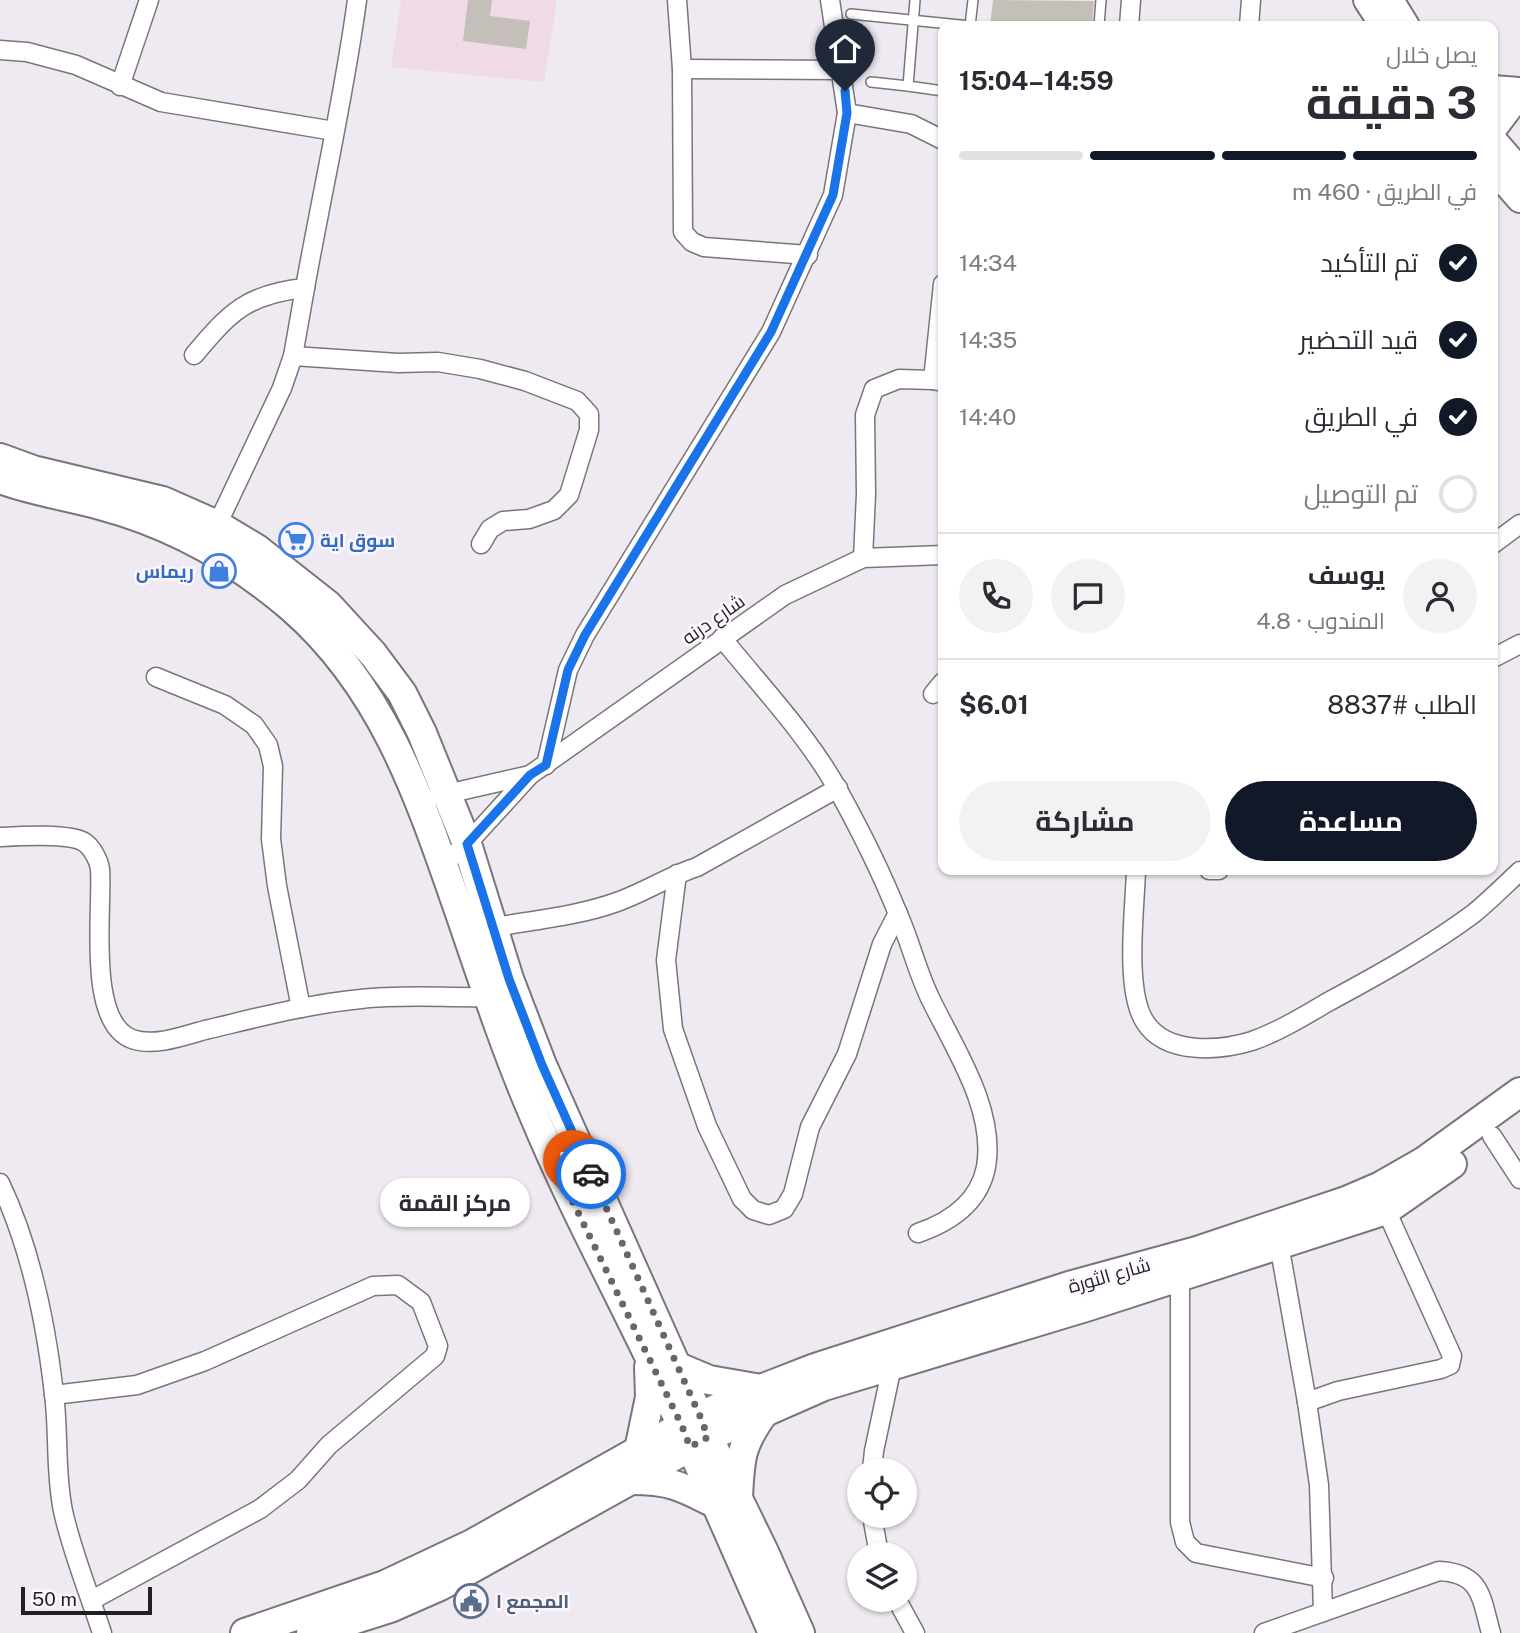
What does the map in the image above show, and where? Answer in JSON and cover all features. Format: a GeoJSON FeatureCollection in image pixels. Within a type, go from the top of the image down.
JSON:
{"type":"FeatureCollection","features":[{"type":"Feature","properties":{"kind":"main road"},"geometry":{"type":"LineString","coordinates":[[1367,0],[1381,21]]}},
{"type":"Feature","properties":{"kind":"main road"},"geometry":{"type":"LineString","coordinates":[[1390,0],[1403,21]]}},
{"type":"Feature","properties":{"kind":"main road"},"geometry":{"type":"LineString","coordinates":[[1498,90],[1520,92],[1498,122]]}},
{"type":"Feature","properties":{"kind":"main road"},"geometry":{"type":"LineString","coordinates":[[1498,146],[1520,171]]}},
{"type":"Feature","properties":{"kind":"main road"},"geometry":{"type":"LineString","coordinates":[[1498,174],[1520,199]]}},
{"type":"Feature","properties":{"kind":"main road"},"geometry":{"type":"LineString","coordinates":[[2,480],[33,470],[163,500],[217,525],[257,549],[328,605],[373,654],[402,693],[467,844],[509,979],[542,1065],[678,1367],[695,1432]]}},
{"type":"Feature","properties":{"kind":"main road"},"geometry":{"type":"LineString","coordinates":[[2,480],[156,522],[200,542],[251,574],[295,611],[331,647],[367,693],[393,739],[419,800],[488,997],[534,1117],[648,1357],[695,1432],[727,1502],[800,1633]]}},
{"type":"Feature","properties":{"kind":"main road","name":"شارع الثورة"},"geometry":{"type":"LineString","coordinates":[[762,1402],[892,1366],[1180,1266],[1346,1201],[1381,1186],[1423,1162],[1520,1093]]}},
{"type":"Feature","properties":{"kind":"main road","name":"شارع الثورة"},"geometry":{"type":"LineString","coordinates":[[695,1432],[762,1402],[815,1368],[1043,1294],[1279,1244],[1386,1210],[1520,1116]]}},
{"type":"Feature","properties":{"kind":"main road"},"geometry":{"type":"LineString","coordinates":[[639,1450],[650,1397],[648,1357]]}},
{"type":"Feature","properties":{"kind":"main road"},"geometry":{"type":"LineString","coordinates":[[678,1367],[762,1402],[747,1436],[727,1502],[773,1633]]}},
{"type":"Feature","properties":{"kind":"main road"},"geometry":{"type":"LineString","coordinates":[[311,1633],[388,1596],[472,1544],[639,1450],[695,1432]]}},
{"type":"Feature","properties":{"kind":"main road"},"geometry":{"type":"LineString","coordinates":[[245,1633],[388,1596],[440,1586],[631,1480],[695,1432]]}},
{"type":"Feature","properties":{"kind":"main road"},"geometry":{"type":"LineString","coordinates":[[631,1480],[674,1483],[727,1502]]}},
{"type":"Feature","properties":{"kind":"street"},"geometry":{"type":"LineString","coordinates":[[120,86],[149,0]]}},
{"type":"Feature","properties":{"kind":"street"},"geometry":{"type":"LineString","coordinates":[[217,525],[268,420],[293,356],[349,61],[357,0]]}},
{"type":"Feature","properties":{"kind":"street"},"geometry":{"type":"LineString","coordinates":[[677,0],[682,69],[683,232],[692,242],[704,247],[808,255]]}},
{"type":"Feature","properties":{"kind":"street"},"geometry":{"type":"LineString","coordinates":[[546,765],[568,670],[585,635],[771,332],[833,195],[847,113],[830,0]]}},
{"type":"Feature","properties":{"kind":"street"},"geometry":{"type":"LineString","coordinates":[[1129,21],[1131,0]]}},
{"type":"Feature","properties":{"kind":"street"},"geometry":{"type":"LineString","coordinates":[[1250,21],[1251,0]]}},
{"type":"Feature","properties":{"kind":"street"},"geometry":{"type":"LineString","coordinates":[[0,50],[27,52],[76,65],[161,102],[334,131]]}},
{"type":"Feature","properties":{"kind":"street"},"geometry":{"type":"LineString","coordinates":[[682,69],[842,70]]}},
{"type":"Feature","properties":{"kind":"street"},"geometry":{"type":"LineString","coordinates":[[847,113],[911,124],[938,138]]}},
{"type":"Feature","properties":{"kind":"street"},"geometry":{"type":"LineString","coordinates":[[194,355],[224,318],[243,305],[277,291],[305,288]]}},
{"type":"Feature","properties":{"kind":"street"},"geometry":{"type":"LineString","coordinates":[[293,356],[398,363],[438,362],[470,367],[525,381],[577,401],[589,414],[589,430],[569,495],[554,510],[528,519],[503,521],[490,529],[481,544]]}},
{"type":"Feature","properties":{"kind":"street"},"geometry":{"type":"LineString","coordinates":[[863,558],[866,494],[864,415],[874,389],[899,379],[938,381]]}},
{"type":"Feature","properties":{"kind":"street"},"geometry":{"type":"LineString","coordinates":[[1498,540],[1520,524]]}},
{"type":"Feature","properties":{"kind":"street","name":"شارع درنه"},"geometry":{"type":"LineString","coordinates":[[443,863],[467,844],[530,775],[785,595],[863,558],[938,555]]}},
{"type":"Feature","properties":{"kind":"street"},"geometry":{"type":"LineString","coordinates":[[722,638],[810,748],[838,788],[898,913],[929,995],[977,1096],[988,1140],[986,1167],[980,1186],[957,1214],[918,1234]]}},
{"type":"Feature","properties":{"kind":"street"},"geometry":{"type":"LineString","coordinates":[[1498,655],[1520,644]]}},
{"type":"Feature","properties":{"kind":"street"},"geometry":{"type":"LineString","coordinates":[[156,677],[225,705],[254,725],[268,745],[273,766],[271,839],[277,886],[301,1008]]}},
{"type":"Feature","properties":{"kind":"street","name":"شارع درنه"},"geometry":{"type":"LineString","coordinates":[[419,800],[530,775]]}},
{"type":"Feature","properties":{"kind":"street"},"geometry":{"type":"LineString","coordinates":[[495,927],[551,918],[617,902],[697,867],[838,788]]}},
{"type":"Feature","properties":{"kind":"street"},"geometry":{"type":"LineString","coordinates":[[0,836],[60,836],[84,842],[94,854],[100,867],[98,932],[103,989],[114,1026],[132,1039],[162,1041],[301,1008],[362,998],[488,997]]}},
{"type":"Feature","properties":{"kind":"street"},"geometry":{"type":"LineString","coordinates":[[1136,875],[1132,954],[1135,995],[1144,1021],[1159,1038],[1178,1045],[1223,1048],[1254,1040],[1416,953],[1474,913],[1520,871]]}},
{"type":"Feature","properties":{"kind":"street"},"geometry":{"type":"LineString","coordinates":[[677,874],[666,960],[673,1029],[707,1126],[742,1199],[753,1210],[769,1215],[784,1209],[793,1194],[810,1128],[847,1054],[882,944],[898,913]]}},
{"type":"Feature","properties":{"kind":"street"},"geometry":{"type":"LineString","coordinates":[[1492,1136],[1520,1179]]}},
{"type":"Feature","properties":{"kind":"street"},"geometry":{"type":"LineString","coordinates":[[0,1183],[24,1241],[41,1316],[54,1395],[63,1511],[102,1633]]}},
{"type":"Feature","properties":{"kind":"street"},"geometry":{"type":"LineString","coordinates":[[1307,1402],[1338,1391],[1450,1365],[1452,1356],[1386,1210]]}},
{"type":"Feature","properties":{"kind":"street"},"geometry":{"type":"LineString","coordinates":[[1279,1244],[1319,1485],[1324,1612]]}},
{"type":"Feature","properties":{"kind":"street"},"geometry":{"type":"LineString","coordinates":[[1180,1266],[1180,1522],[1185,1542],[1196,1553],[1324,1578]]}},
{"type":"Feature","properties":{"kind":"street"},"geometry":{"type":"LineString","coordinates":[[54,1395],[102,1391],[148,1381],[205,1362],[373,1286],[398,1285],[421,1302],[438,1346],[435,1356],[329,1445],[298,1480],[260,1509],[92,1600]]}},
{"type":"Feature","properties":{"kind":"street"},"geometry":{"type":"LineString","coordinates":[[873,1458],[892,1366]]}},
{"type":"Feature","properties":{"kind":"street"},"geometry":{"type":"LineString","coordinates":[[1264,1633],[1291,1629],[1324,1612],[1439,1572],[1457,1572],[1471,1580],[1482,1599],[1491,1633]]}},
{"type":"Feature","properties":{"kind":"street"},"geometry":{"type":"LineString","coordinates":[[904,1612],[915,1633]]}},
{"type":"Feature","properties":{"kind":"lane"},"geometry":{"type":"LineString","coordinates":[[908,86],[915,0]]}},
{"type":"Feature","properties":{"kind":"lane"},"geometry":{"type":"LineString","coordinates":[[970,21],[972,0]]}},
{"type":"Feature","properties":{"kind":"lane"},"geometry":{"type":"LineString","coordinates":[[1099,21],[1101,0]]}},
{"type":"Feature","properties":{"kind":"lane"},"geometry":{"type":"LineString","coordinates":[[851,14],[938,23]]}},
{"type":"Feature","properties":{"kind":"lane"},"geometry":{"type":"LineString","coordinates":[[871,82],[938,90]]}},
{"type":"Feature","properties":{"kind":"shaded area"},"geometry":{"type":"Polygon","coordinates":[[[401,0],[557,0],[544,82],[391,67],[401,0]]]}},
{"type":"Feature","properties":{"kind":"building"},"geometry":{"type":"Polygon","coordinates":[[[468,0],[492,0],[490,16],[530,21],[526,49],[463,41],[468,0]]]}},
{"type":"Feature","properties":{"kind":"building"},"geometry":{"type":"Polygon","coordinates":[[[993,0],[1094,1],[1092,21],[991,21],[993,0]]]}},
{"type":"Feature","properties":{"kind":"way so far"},"geometry":{"type":"LineString","coordinates":[[573,1202],[690,1447],[708,1437],[591,1174]]}},
{"type":"Feature","properties":{"kind":"place","name":"سوق اية"},"geometry":{"type":"Point","coordinates":[296,540]}},
{"type":"Feature","properties":{"kind":"place","name":"ريماس"},"geometry":{"type":"Point","coordinates":[219,571]}},
{"type":"Feature","properties":{"kind":"place","name":"مركز القمة"},"geometry":{"type":"Point","coordinates":[573,1202]}},
{"type":"Feature","properties":{"kind":"place","name":"المجمع ا"},"geometry":{"type":"Point","coordinates":[471,1601]}},
{"type":"Feature","properties":{"kind":"route"},"geometry":{"type":"LineString","coordinates":[[591,1174],[542,1065],[509,979],[467,844],[530,775],[546,765],[568,670],[585,635],[771,332],[833,195],[847,113],[845,91]]}}]}
